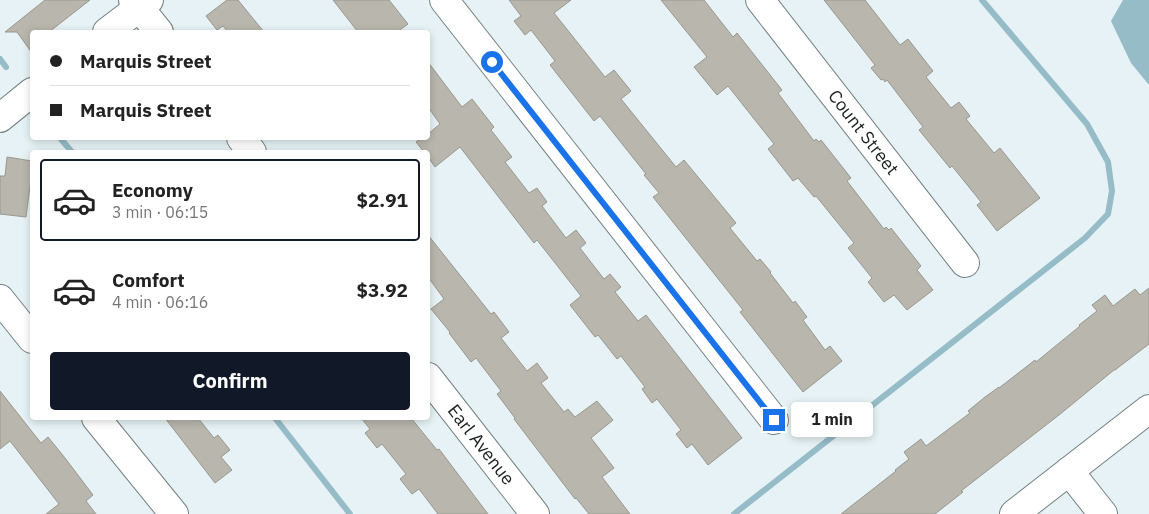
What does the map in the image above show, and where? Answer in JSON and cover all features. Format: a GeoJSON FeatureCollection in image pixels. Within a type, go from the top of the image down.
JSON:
{"type":"FeatureCollection","features":[{"type":"Feature","properties":{"kind":"street"},"geometry":{"type":"LineString","coordinates":[[444,0],[774,420]]}},
{"type":"Feature","properties":{"kind":"street","name":"Count Street"},"geometry":{"type":"LineString","coordinates":[[760,0],[965,263]]}},
{"type":"Feature","properties":{"kind":"street"},"geometry":{"type":"LineString","coordinates":[[109,30],[140,3],[157,30]]}},
{"type":"Feature","properties":{"kind":"street"},"geometry":{"type":"LineString","coordinates":[[0,118],[30,94]]}},
{"type":"Feature","properties":{"kind":"street"},"geometry":{"type":"LineString","coordinates":[[243,140],[250,150]]}},
{"type":"Feature","properties":{"kind":"street"},"geometry":{"type":"LineString","coordinates":[[0,299],[30,336]]}},
{"type":"Feature","properties":{"kind":"street","name":"Earl Avenue"},"geometry":{"type":"LineString","coordinates":[[430,380],[534,514]]}},
{"type":"Feature","properties":{"kind":"street"},"geometry":{"type":"LineString","coordinates":[[1014,514],[1149,409]]}},
{"type":"Feature","properties":{"kind":"street"},"geometry":{"type":"LineString","coordinates":[[98,420],[174,514]]}},
{"type":"Feature","properties":{"kind":"street"},"geometry":{"type":"LineString","coordinates":[[1069,471],[1102,514]]}},
{"type":"Feature","properties":{"kind":"water"},"geometry":{"type":"Polygon","coordinates":[[[1123,0],[1149,0],[1149,85],[1131,63],[1111,21],[1123,0]]]}},
{"type":"Feature","properties":{"kind":"building"},"geometry":{"type":"Polygon","coordinates":[[[45,0],[90,0],[52,30],[30,30],[30,50],[17,32],[5,32],[45,0]]]}},
{"type":"Feature","properties":{"kind":"building"},"geometry":{"type":"Polygon","coordinates":[[[227,0],[238,0],[262,30],[226,30],[223,26],[217,30],[206,16],[227,0]]]}},
{"type":"Feature","properties":{"kind":"building"},"geometry":{"type":"Polygon","coordinates":[[[333,0],[389,0],[408,24],[400,30],[356,30],[333,0]]]}},
{"type":"Feature","properties":{"kind":"building"},"geometry":{"type":"Polygon","coordinates":[[[509,0],[571,0],[554,13],[605,77],[614,70],[631,91],[621,99],[676,167],[684,160],[736,223],[730,228],[757,261],[760,259],[793,303],[795,301],[807,317],[803,320],[825,350],[830,346],[842,361],[803,392],[740,312],[743,310],[653,197],[659,193],[644,175],[646,174],[600,116],[594,121],[550,65],[555,61],[531,30],[525,35],[514,21],[521,16],[509,0]]]}},
{"type":"Feature","properties":{"kind":"building"},"geometry":{"type":"Polygon","coordinates":[[[661,0],[704,0],[733,37],[737,33],[782,90],[778,93],[814,141],[816,139],[819,142],[821,140],[851,178],[847,181],[884,229],[886,227],[889,230],[891,228],[921,266],[917,270],[933,290],[907,310],[894,295],[884,302],[868,282],[872,278],[848,248],[854,243],[816,196],[814,197],[798,178],[793,181],[768,149],[774,144],[728,86],[717,95],[694,67],[707,57],[661,0]]]}},
{"type":"Feature","properties":{"kind":"building"},"geometry":{"type":"Polygon","coordinates":[[[824,0],[865,0],[900,45],[908,39],[933,71],[926,77],[951,108],[959,102],[970,116],[966,119],[994,153],[1000,148],[1040,198],[997,231],[977,205],[981,202],[952,166],[950,168],[919,130],[923,127],[887,80],[885,82],[883,79],[881,80],[871,68],[875,65],[824,0]]]}},
{"type":"Feature","properties":{"kind":"building"},"geometry":{"type":"Polygon","coordinates":[[[430,65],[462,107],[472,99],[494,127],[491,130],[512,157],[505,162],[529,193],[537,188],[547,202],[542,206],[566,238],[576,230],[586,243],[580,248],[604,279],[610,274],[621,287],[615,292],[638,321],[646,315],[742,438],[708,465],[692,444],[687,448],[676,434],[681,430],[657,399],[652,403],[642,389],[645,387],[621,356],[617,359],[598,335],[595,337],[570,305],[581,296],[537,240],[534,243],[460,147],[435,167],[430,160],[430,150],[422,150],[416,142],[419,140],[430,140],[430,132],[440,124],[430,110],[430,65]]]}},
{"type":"Feature","properties":{"kind":"building"},"geometry":{"type":"Polygon","coordinates":[[[7,157],[30,161],[30,186],[26,217],[0,214],[0,176],[5,176],[7,157]]]}},
{"type":"Feature","properties":{"kind":"building"},"geometry":{"type":"Polygon","coordinates":[[[430,238],[491,314],[494,312],[509,332],[501,338],[527,371],[537,363],[548,378],[541,383],[564,412],[568,409],[575,417],[597,401],[613,420],[591,438],[614,468],[602,477],[630,514],[589,514],[575,499],[514,419],[497,394],[501,391],[476,358],[471,362],[431,309],[444,299],[430,280],[430,238]]]}},
{"type":"Feature","properties":{"kind":"building"},"geometry":{"type":"Polygon","coordinates":[[[1149,288],[1149,344],[961,491],[963,492],[935,514],[841,514],[909,459],[904,452],[921,439],[926,446],[970,413],[968,411],[985,397],[1035,360],[1036,362],[1080,326],[1097,311],[1092,305],[1105,295],[1113,306],[1135,289],[1140,295],[1149,288]]]}},
{"type":"Feature","properties":{"kind":"building"},"geometry":{"type":"Polygon","coordinates":[[[0,391],[41,443],[48,437],[65,458],[93,495],[86,501],[96,514],[46,514],[59,504],[10,441],[0,449],[0,391]]]}},
{"type":"Feature","properties":{"kind":"building"},"geometry":{"type":"Polygon","coordinates":[[[167,420],[200,420],[214,438],[218,435],[230,450],[221,457],[232,470],[215,483],[167,420]]]}},
{"type":"Feature","properties":{"kind":"building"},"geometry":{"type":"Polygon","coordinates":[[[363,420],[413,420],[437,450],[439,449],[488,514],[438,514],[419,489],[412,494],[400,479],[406,474],[382,444],[377,448],[365,433],[370,429],[363,420]]]}},
{"type":"Feature","properties":{"kind":"waterway"},"geometry":{"type":"LineString","coordinates":[[734,514],[1085,238],[1108,214],[1112,191],[1108,162],[1087,124],[982,0]]}},
{"type":"Feature","properties":{"kind":"waterway"},"geometry":{"type":"LineString","coordinates":[[0,59],[6,67]]}},
{"type":"Feature","properties":{"kind":"waterway"},"geometry":{"type":"LineString","coordinates":[[62,140],[70,150]]}},
{"type":"Feature","properties":{"kind":"waterway"},"geometry":{"type":"LineString","coordinates":[[277,420],[350,514]]}},
{"type":"Feature","properties":{"kind":"route"},"geometry":{"type":"LineString","coordinates":[[492,62],[774,420]]}}]}
